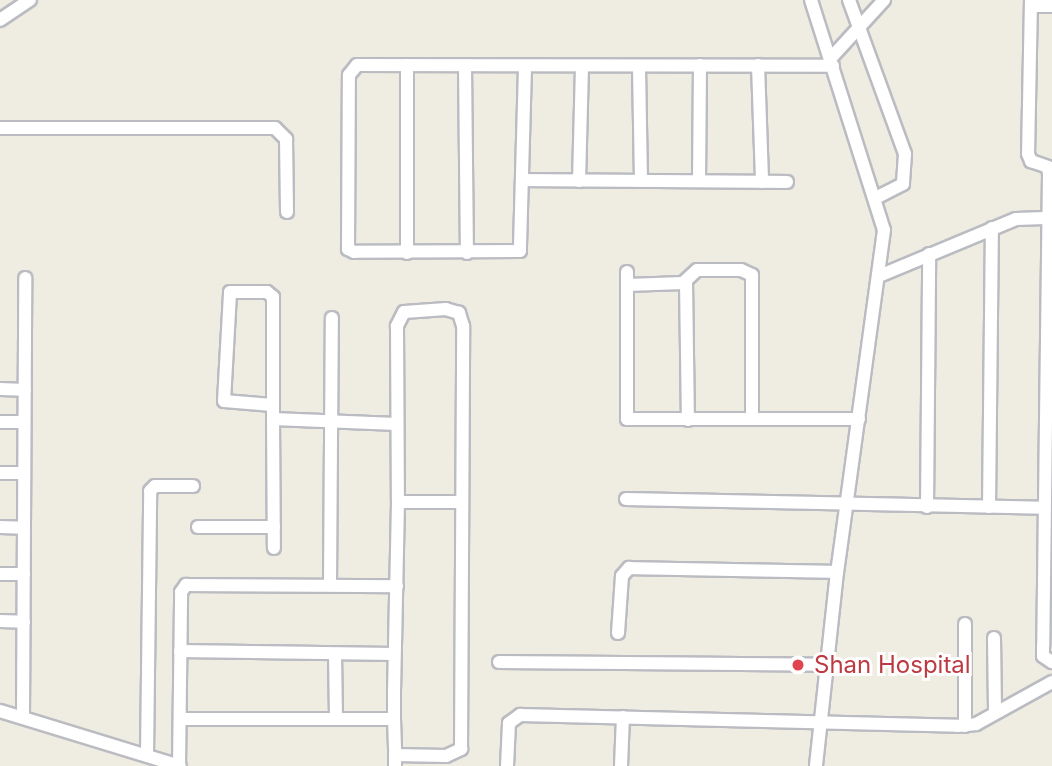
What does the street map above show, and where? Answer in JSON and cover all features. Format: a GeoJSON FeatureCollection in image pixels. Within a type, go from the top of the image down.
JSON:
{"type":"FeatureCollection","features":[{"type":"Feature","properties":{"kind":"street"},"geometry":{"type":"LineString","coordinates":[[0,20],[30,0]]}},
{"type":"Feature","properties":{"kind":"street"},"geometry":{"type":"LineString","coordinates":[[811,0],[884,230],[837,572],[816,766]]}},
{"type":"Feature","properties":{"kind":"street"},"geometry":{"type":"LineString","coordinates":[[849,0],[905,154],[903,184],[876,198]]}},
{"type":"Feature","properties":{"kind":"street"},"geometry":{"type":"LineString","coordinates":[[525,66],[520,251],[354,252],[345,242],[351,70],[357,65],[639,66],[831,62],[884,0]]}},
{"type":"Feature","properties":{"kind":"street"},"geometry":{"type":"LineString","coordinates":[[1052,6],[1031,3],[1028,154],[1031,161],[1049,170],[1050,379],[1044,508],[1043,656],[1052,662]]}},
{"type":"Feature","properties":{"kind":"street"},"geometry":{"type":"LineString","coordinates":[[407,65],[407,253]]}},
{"type":"Feature","properties":{"kind":"street"},"geometry":{"type":"LineString","coordinates":[[699,181],[700,65]]}},
{"type":"Feature","properties":{"kind":"street"},"geometry":{"type":"LineString","coordinates":[[758,65],[762,181]]}},
{"type":"Feature","properties":{"kind":"street"},"geometry":{"type":"LineString","coordinates":[[465,66],[467,253]]}},
{"type":"Feature","properties":{"kind":"street"},"geometry":{"type":"LineString","coordinates":[[579,181],[582,66]]}},
{"type":"Feature","properties":{"kind":"street"},"geometry":{"type":"LineString","coordinates":[[639,66],[641,181]]}},
{"type":"Feature","properties":{"kind":"street"},"geometry":{"type":"LineString","coordinates":[[0,128],[275,128],[286,139],[287,212]]}},
{"type":"Feature","properties":{"kind":"street"},"geometry":{"type":"LineString","coordinates":[[523,180],[787,182]]}},
{"type":"Feature","properties":{"kind":"street"},"geometry":{"type":"LineString","coordinates":[[879,276],[1016,219],[1049,218]]}},
{"type":"Feature","properties":{"kind":"street"},"geometry":{"type":"LineString","coordinates":[[989,507],[992,228]]}},
{"type":"Feature","properties":{"kind":"street"},"geometry":{"type":"LineString","coordinates":[[927,507],[929,254]]}},
{"type":"Feature","properties":{"kind":"street"},"geometry":{"type":"LineString","coordinates":[[688,420],[686,281],[697,270],[741,270],[752,275],[752,418]]}},
{"type":"Feature","properties":{"kind":"street"},"geometry":{"type":"LineString","coordinates":[[23,717],[25,278]]}},
{"type":"Feature","properties":{"kind":"street"},"geometry":{"type":"LineString","coordinates":[[686,281],[627,278],[625,415],[638,422],[752,418],[859,419]]}},
{"type":"Feature","properties":{"kind":"street"},"geometry":{"type":"LineString","coordinates":[[272,405],[224,401],[230,292],[267,292],[273,297],[274,548]]}},
{"type":"Feature","properties":{"kind":"street"},"geometry":{"type":"LineString","coordinates":[[446,309],[459,313],[463,326],[461,749],[446,756],[395,760],[394,654],[398,502],[400,315],[446,309]]}},
{"type":"Feature","properties":{"kind":"street"},"geometry":{"type":"LineString","coordinates":[[330,584],[332,318]]}},
{"type":"Feature","properties":{"kind":"street"},"geometry":{"type":"LineString","coordinates":[[0,389],[25,390]]}},
{"type":"Feature","properties":{"kind":"street"},"geometry":{"type":"LineString","coordinates":[[273,419],[397,424]]}},
{"type":"Feature","properties":{"kind":"street"},"geometry":{"type":"LineString","coordinates":[[0,422],[24,422]]}},
{"type":"Feature","properties":{"kind":"street"},"geometry":{"type":"LineString","coordinates":[[0,473],[24,473]]}},
{"type":"Feature","properties":{"kind":"street"},"geometry":{"type":"LineString","coordinates":[[146,755],[150,492],[155,486],[193,486]]}},
{"type":"Feature","properties":{"kind":"street"},"geometry":{"type":"LineString","coordinates":[[626,499],[1044,508]]}},
{"type":"Feature","properties":{"kind":"street"},"geometry":{"type":"LineString","coordinates":[[398,502],[462,502]]}},
{"type":"Feature","properties":{"kind":"street"},"geometry":{"type":"LineString","coordinates":[[0,527],[24,528]]}},
{"type":"Feature","properties":{"kind":"street"},"geometry":{"type":"LineString","coordinates":[[198,527],[274,527]]}},
{"type":"Feature","properties":{"kind":"street"},"geometry":{"type":"LineString","coordinates":[[618,633],[622,576],[629,568],[837,572]]}},
{"type":"Feature","properties":{"kind":"street"},"geometry":{"type":"LineString","coordinates":[[0,573],[24,574]]}},
{"type":"Feature","properties":{"kind":"street"},"geometry":{"type":"LineString","coordinates":[[0,711],[179,766],[181,592],[186,584],[397,586]]}},
{"type":"Feature","properties":{"kind":"street"},"geometry":{"type":"LineString","coordinates":[[0,621],[23,622]]}},
{"type":"Feature","properties":{"kind":"street"},"geometry":{"type":"LineString","coordinates":[[965,624],[965,726]]}},
{"type":"Feature","properties":{"kind":"street"},"geometry":{"type":"LineString","coordinates":[[994,638],[995,713]]}},
{"type":"Feature","properties":{"kind":"street"},"geometry":{"type":"LineString","coordinates":[[180,652],[394,654]]}},
{"type":"Feature","properties":{"kind":"street"},"geometry":{"type":"LineString","coordinates":[[335,654],[336,719]]}},
{"type":"Feature","properties":{"kind":"street"},"geometry":{"type":"LineString","coordinates":[[499,662],[828,665]]}},
{"type":"Feature","properties":{"kind":"street"},"geometry":{"type":"LineString","coordinates":[[508,766],[509,723],[516,716],[823,720],[965,726],[1052,682]]}},
{"type":"Feature","properties":{"kind":"street"},"geometry":{"type":"LineString","coordinates":[[621,766],[623,717]]}},
{"type":"Feature","properties":{"kind":"street"},"geometry":{"type":"LineString","coordinates":[[180,719],[394,719]]}},
{"type":"Feature","properties":{"kind":"place","name":"Shan Hospital"},"geometry":{"type":"Point","coordinates":[798,665]}}]}
